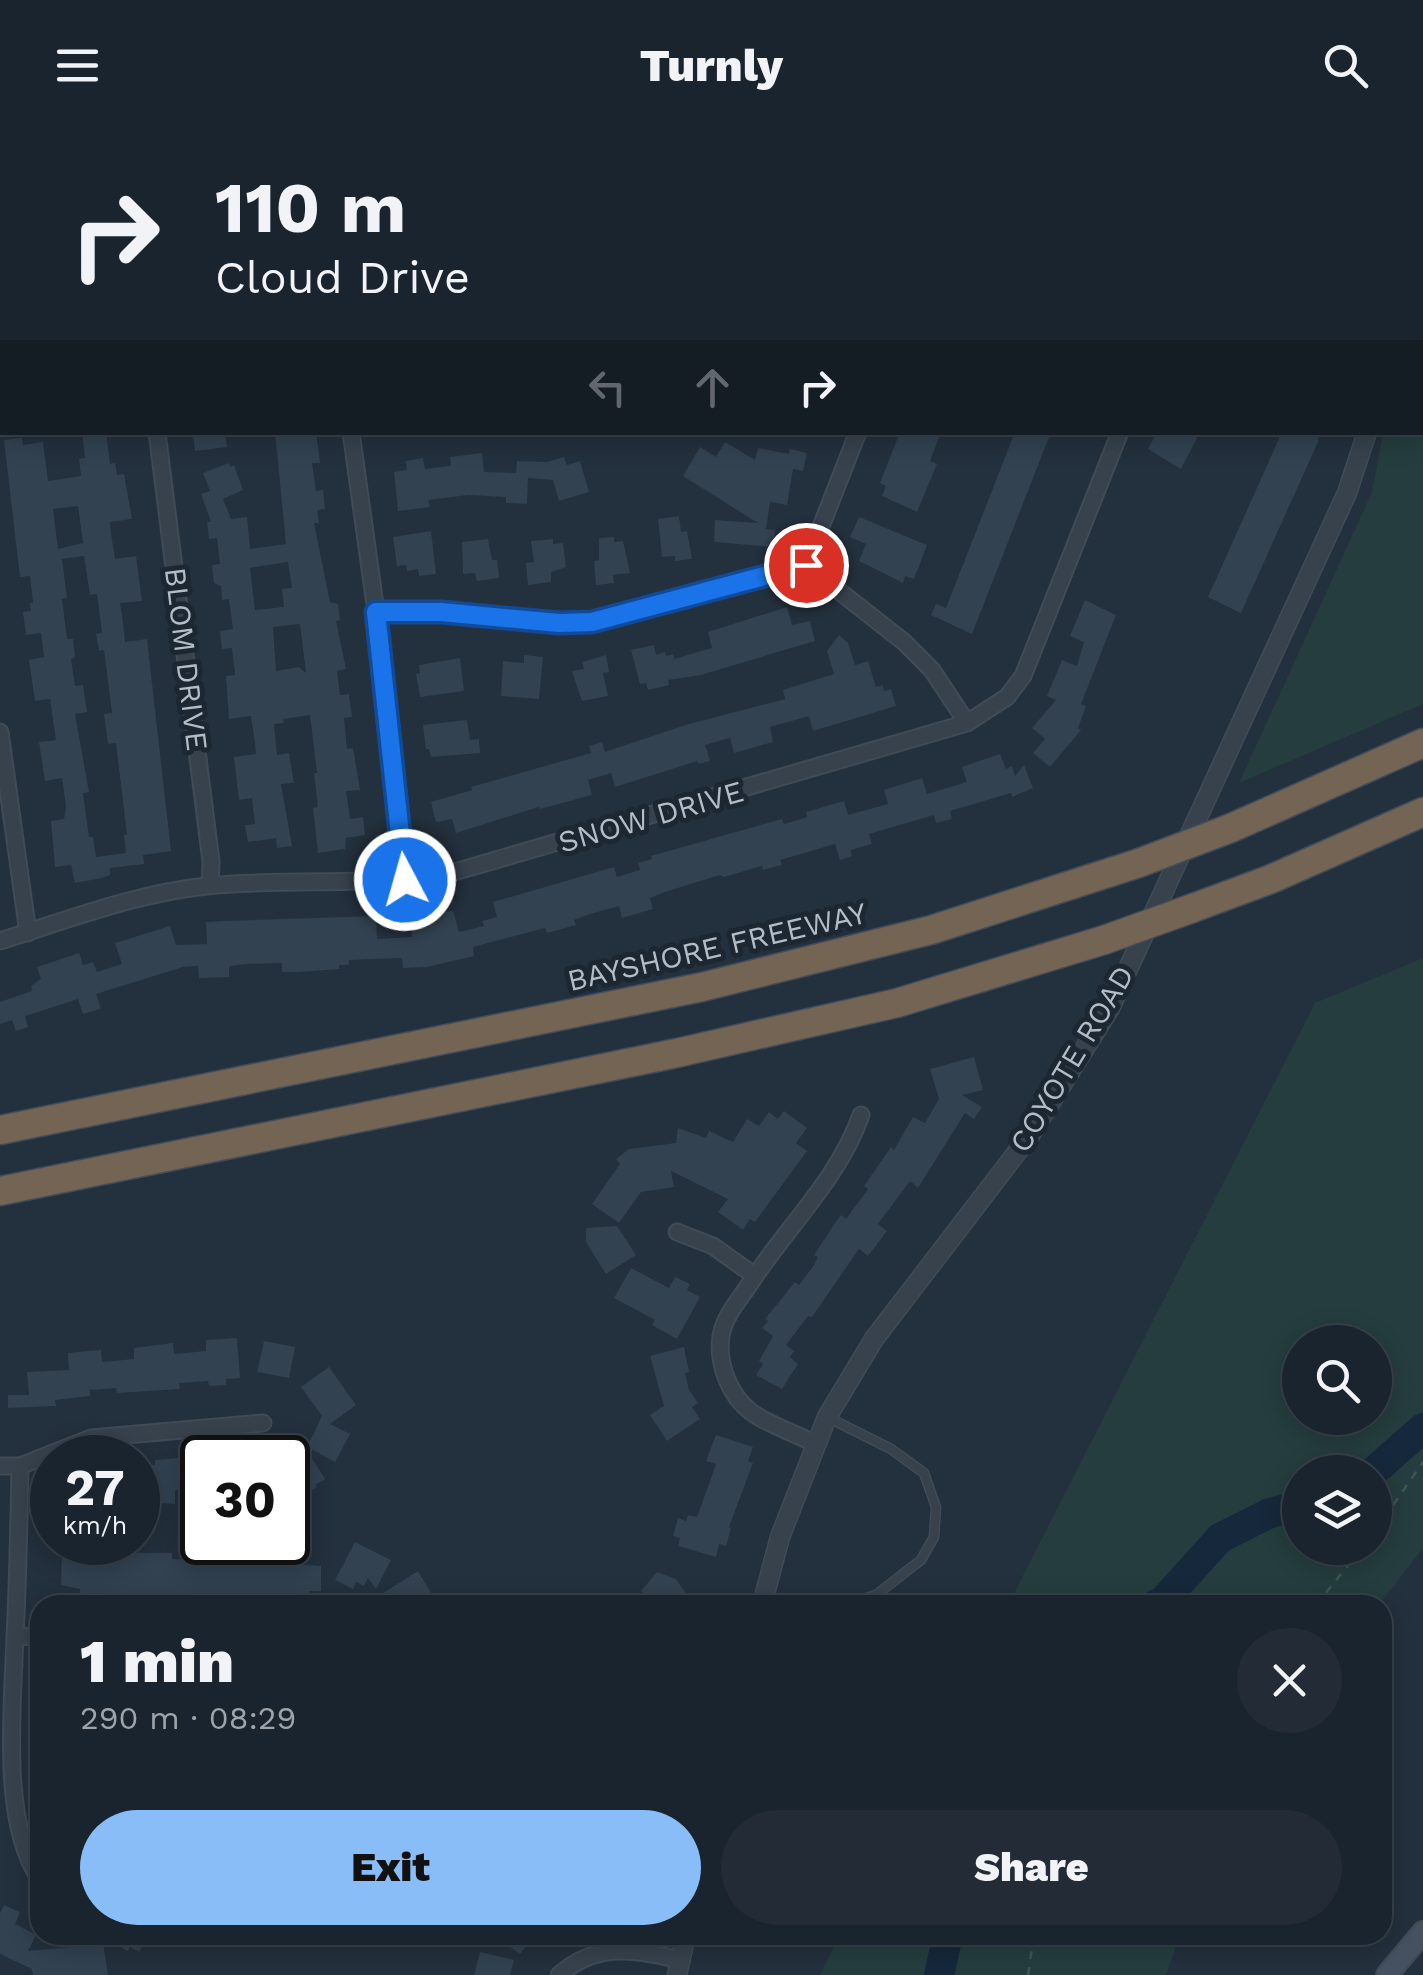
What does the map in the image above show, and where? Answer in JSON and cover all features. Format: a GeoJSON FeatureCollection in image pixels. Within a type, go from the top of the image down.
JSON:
{"type":"FeatureCollection","features":[{"type":"Feature","properties":{"kind":"highway","name":"BAYSHORE FREEWAY"},"geometry":{"type":"LineString","coordinates":[[0,1130],[702,987],[931,930],[1139,863],[1231,828],[1423,743]]}},
{"type":"Feature","properties":{"kind":"highway"},"geometry":{"type":"LineString","coordinates":[[0,1191],[714,1045],[914,998],[1104,940],[1193,908],[1271,879],[1423,812]]}},
{"type":"Feature","properties":{"kind":"main road"},"geometry":{"type":"LineString","coordinates":[[1387,1975],[1423,1932]]}},
{"type":"Feature","properties":{"kind":"street","name":"BLOM DRIVE"},"geometry":{"type":"LineString","coordinates":[[157,435],[211,862],[210,885]]}},
{"type":"Feature","properties":{"kind":"street"},"geometry":{"type":"LineString","coordinates":[[351,435],[376,612],[405,880]]}},
{"type":"Feature","properties":{"kind":"street"},"geometry":{"type":"LineString","coordinates":[[806,565],[857,435]]}},
{"type":"Feature","properties":{"kind":"street","name":"SNOW DRIVE"},"geometry":{"type":"LineString","coordinates":[[0,941],[166,891],[210,885],[405,880],[480,866],[967,723],[1008,697],[1022,676],[1119,435]]}},
{"type":"Feature","properties":{"kind":"street","name":"COYOTE ROAD"},"geometry":{"type":"LineString","coordinates":[[765,1595],[780,1537],[827,1416],[874,1339],[1031,1134],[1110,1008],[1347,494],[1365,435]]}},
{"type":"Feature","properties":{"kind":"street"},"geometry":{"type":"LineString","coordinates":[[376,612],[441,612],[559,623],[592,622],[806,565]]}},
{"type":"Feature","properties":{"kind":"street"},"geometry":{"type":"LineString","coordinates":[[806,565],[904,642],[932,670],[967,723]]}},
{"type":"Feature","properties":{"kind":"street"},"geometry":{"type":"LineString","coordinates":[[0,732],[28,932]]}},
{"type":"Feature","properties":{"kind":"street"},"geometry":{"type":"LineString","coordinates":[[814,1443],[751,1412],[731,1388],[722,1364],[722,1336],[728,1317],[755,1276],[850,1146],[861,1115]]}},
{"type":"Feature","properties":{"kind":"street"},"geometry":{"type":"LineString","coordinates":[[677,1232],[713,1246],[755,1276]]}},
{"type":"Feature","properties":{"kind":"street"},"geometry":{"type":"LineString","coordinates":[[0,1466],[20,1466],[92,1438],[264,1423]]}},
{"type":"Feature","properties":{"kind":"street"},"geometry":{"type":"LineString","coordinates":[[20,1466],[16,1636],[5,1742],[30,1862]]}},
{"type":"Feature","properties":{"kind":"street"},"geometry":{"type":"LineString","coordinates":[[16,1636],[30,1637]]}},
{"type":"Feature","properties":{"kind":"street"},"geometry":{"type":"LineString","coordinates":[[559,1975],[578,1960],[616,1949],[679,1967]]}},
{"type":"Feature","properties":{"kind":"lane"},"geometry":{"type":"LineString","coordinates":[[827,1416],[891,1449],[924,1473],[936,1506],[934,1537],[921,1560],[876,1595]]}},
{"type":"Feature","properties":{"kind":"path"},"geometry":{"type":"LineString","coordinates":[[1392,1507],[1423,1462]]}},
{"type":"Feature","properties":{"kind":"path"},"geometry":{"type":"LineString","coordinates":[[1324,1595],[1348,1565]]}},
{"type":"Feature","properties":{"kind":"path"},"geometry":{"type":"LineString","coordinates":[[1028,1975],[1032,1945]]}},
{"type":"Feature","properties":{"kind":"green space"},"geometry":{"type":"Polygon","coordinates":[[[1383,435],[1423,435],[1423,704],[1239,783],[1372,492],[1383,435]]]}},
{"type":"Feature","properties":{"kind":"green space"},"geometry":{"type":"Polygon","coordinates":[[[1423,958],[1423,1548],[1387,1595],[1013,1595],[1315,1003],[1423,958]]]}},
{"type":"Feature","properties":{"kind":"green space"},"geometry":{"type":"Polygon","coordinates":[[[835,1945],[1176,1945],[1166,1975],[820,1975],[835,1945]]]}},
{"type":"Feature","properties":{"kind":"building"},"geometry":{"type":"Polygon","coordinates":[[[82,435],[106,435],[110,464],[115,463],[117,475],[124,474],[132,519],[110,522],[111,533],[115,559],[136,556],[142,601],[120,603],[125,642],[147,639],[171,851],[143,855],[144,864],[110,868],[110,875],[75,883],[71,865],[55,867],[51,821],[64,819],[66,806],[62,778],[45,781],[39,742],[56,740],[50,699],[35,701],[29,660],[44,657],[41,633],[26,635],[23,612],[31,611],[33,603],[30,576],[20,577],[4,440],[22,438],[23,445],[43,442],[48,481],[81,476],[79,459],[85,458],[82,435]],[[78,506],[53,509],[58,549],[83,543],[78,506]],[[84,556],[62,559],[67,639],[73,639],[75,686],[83,685],[87,712],[75,714],[89,792],[83,793],[89,837],[93,837],[96,857],[126,853],[127,835],[116,743],[108,744],[104,714],[112,713],[104,650],[99,651],[96,634],[102,633],[97,594],[90,595],[84,556]]]}},
{"type":"Feature","properties":{"kind":"building"},"geometry":{"type":"Polygon","coordinates":[[[193,435],[225,435],[227,447],[195,451],[193,435]]]}},
{"type":"Feature","properties":{"kind":"building"},"geometry":{"type":"Polygon","coordinates":[[[275,435],[316,435],[320,463],[312,463],[316,491],[323,490],[325,509],[317,510],[319,523],[314,523],[330,602],[338,604],[340,620],[336,621],[346,669],[337,671],[340,695],[349,694],[352,717],[344,718],[347,749],[353,748],[360,790],[346,791],[350,819],[363,817],[365,835],[346,838],[345,849],[318,853],[313,808],[318,807],[317,773],[310,715],[274,724],[277,755],[289,753],[294,783],[281,784],[292,846],[277,848],[276,838],[248,842],[245,825],[255,824],[252,798],[239,800],[234,757],[256,754],[255,743],[251,716],[229,719],[226,676],[235,675],[232,648],[222,649],[220,631],[233,629],[229,599],[222,600],[221,586],[214,583],[212,565],[220,564],[217,538],[209,539],[207,522],[211,522],[201,494],[210,491],[203,473],[229,463],[230,467],[234,465],[243,490],[223,499],[231,519],[247,517],[250,549],[286,544],[275,435]],[[288,562],[250,568],[255,610],[284,607],[282,589],[292,588],[288,562]],[[300,624],[273,627],[276,671],[299,667],[306,673],[300,624]]]}},
{"type":"Feature","properties":{"kind":"building"},"geometry":{"type":"Polygon","coordinates":[[[899,435],[940,435],[930,461],[937,464],[917,512],[882,496],[886,486],[880,483],[899,435]]]}},
{"type":"Feature","properties":{"kind":"building"},"geometry":{"type":"Polygon","coordinates":[[[1014,435],[1050,435],[972,634],[931,615],[936,604],[946,608],[1014,435]]]}},
{"type":"Feature","properties":{"kind":"building"},"geometry":{"type":"Polygon","coordinates":[[[1155,435],[1197,438],[1181,469],[1148,449],[1155,435]]]}},
{"type":"Feature","properties":{"kind":"building"},"geometry":{"type":"Polygon","coordinates":[[[1281,435],[1319,435],[1241,613],[1208,597],[1281,435]]]}},
{"type":"Feature","properties":{"kind":"building"},"geometry":{"type":"Polygon","coordinates":[[[725,442],[755,460],[758,448],[807,453],[803,471],[793,469],[787,505],[770,502],[766,529],[775,530],[774,547],[714,542],[715,520],[758,523],[683,476],[700,447],[716,457],[725,442]]]}},
{"type":"Feature","properties":{"kind":"building"},"geometry":{"type":"Polygon","coordinates":[[[482,453],[484,472],[516,473],[517,461],[547,462],[564,457],[567,465],[580,461],[589,492],[559,501],[553,480],[528,478],[527,504],[506,503],[506,497],[468,495],[428,500],[430,507],[398,511],[394,472],[407,470],[406,461],[423,458],[425,469],[451,466],[450,457],[482,453]]]}},
{"type":"Feature","properties":{"kind":"building"},"geometry":{"type":"Polygon","coordinates":[[[679,516],[681,532],[687,531],[692,559],[675,561],[675,556],[662,557],[658,519],[679,516]]]}},
{"type":"Feature","properties":{"kind":"building"},"geometry":{"type":"Polygon","coordinates":[[[859,517],[927,545],[914,579],[905,576],[903,583],[859,561],[866,544],[850,537],[859,517]]]}},
{"type":"Feature","properties":{"kind":"building"},"geometry":{"type":"Polygon","coordinates":[[[431,531],[436,574],[419,576],[418,569],[407,571],[406,565],[397,566],[393,537],[431,531]]]}},
{"type":"Feature","properties":{"kind":"building"},"geometry":{"type":"Polygon","coordinates":[[[614,537],[614,542],[623,541],[630,573],[613,575],[614,583],[596,585],[594,561],[599,560],[599,538],[614,537]]]}},
{"type":"Feature","properties":{"kind":"building"},"geometry":{"type":"Polygon","coordinates":[[[488,539],[499,578],[477,581],[475,573],[463,574],[462,542],[488,539]]]}},
{"type":"Feature","properties":{"kind":"building"},"geometry":{"type":"Polygon","coordinates":[[[553,539],[553,544],[563,543],[566,567],[551,572],[551,582],[528,585],[526,563],[534,562],[531,541],[553,539]]]}},
{"type":"Feature","properties":{"kind":"building"},"geometry":{"type":"Polygon","coordinates":[[[1085,600],[1116,615],[1081,704],[1086,706],[1078,728],[1081,730],[1050,767],[1033,753],[1045,739],[1032,728],[1056,700],[1047,696],[1062,660],[1077,666],[1084,642],[1070,636],[1085,600]]]}},
{"type":"Feature","properties":{"kind":"building"},"geometry":{"type":"Polygon","coordinates":[[[787,607],[792,625],[810,621],[815,641],[701,675],[668,680],[669,685],[648,690],[646,683],[640,684],[631,650],[654,645],[656,655],[665,652],[666,656],[673,654],[674,659],[712,648],[708,632],[787,607]]]}},
{"type":"Feature","properties":{"kind":"building"},"geometry":{"type":"Polygon","coordinates":[[[839,635],[848,643],[855,665],[868,661],[876,687],[891,689],[896,706],[813,731],[809,716],[770,727],[773,742],[734,753],[730,738],[705,745],[710,761],[697,761],[615,787],[611,773],[588,780],[592,795],[456,833],[452,819],[436,822],[431,802],[472,790],[471,787],[591,753],[589,746],[602,742],[605,752],[689,724],[785,699],[783,690],[834,674],[827,651],[839,635]]]}},
{"type":"Feature","properties":{"kind":"building"},"geometry":{"type":"Polygon","coordinates":[[[524,655],[543,657],[539,699],[501,696],[503,661],[524,663],[524,655]]]}},
{"type":"Feature","properties":{"kind":"building"},"geometry":{"type":"Polygon","coordinates":[[[606,655],[609,672],[603,673],[608,696],[582,701],[572,671],[584,669],[582,662],[606,655]]]}},
{"type":"Feature","properties":{"kind":"building"},"geometry":{"type":"Polygon","coordinates":[[[460,658],[464,691],[420,697],[416,674],[420,673],[419,665],[460,658]]]}},
{"type":"Feature","properties":{"kind":"building"},"geometry":{"type":"Polygon","coordinates":[[[467,720],[470,740],[479,739],[480,753],[431,757],[423,725],[467,720]]]}},
{"type":"Feature","properties":{"kind":"building"},"geometry":{"type":"Polygon","coordinates":[[[1000,754],[1006,769],[1012,766],[1015,776],[1024,765],[1033,788],[1012,797],[1011,793],[950,811],[952,819],[936,823],[934,815],[869,834],[872,844],[850,850],[852,856],[840,860],[835,844],[780,860],[782,865],[720,875],[665,892],[650,898],[653,909],[622,918],[619,906],[574,920],[576,925],[547,933],[545,928],[473,947],[474,956],[427,967],[403,968],[402,958],[349,960],[349,965],[339,965],[339,969],[300,972],[282,972],[282,963],[246,964],[229,966],[229,977],[199,978],[198,966],[183,967],[96,994],[101,1009],[83,1014],[78,999],[25,1016],[28,1027],[16,1031],[12,1020],[0,1024],[0,1002],[32,991],[31,986],[41,979],[37,967],[79,953],[83,965],[93,962],[97,972],[122,964],[115,943],[170,926],[176,945],[207,944],[206,922],[376,916],[377,939],[412,937],[411,915],[453,911],[459,932],[484,926],[482,921],[497,917],[493,902],[614,867],[617,877],[640,870],[638,863],[652,859],[651,856],[782,819],[784,824],[807,817],[806,812],[844,801],[848,815],[888,804],[884,790],[922,778],[927,794],[967,782],[962,767],[1000,754]]]}},
{"type":"Feature","properties":{"kind":"building"},"geometry":{"type":"Polygon","coordinates":[[[974,1057],[983,1090],[962,1095],[982,1107],[974,1119],[965,1113],[918,1188],[910,1181],[878,1224],[887,1231],[868,1256],[859,1249],[812,1317],[808,1316],[786,1345],[794,1351],[790,1357],[798,1364],[782,1389],[756,1375],[773,1336],[762,1328],[768,1321],[765,1319],[814,1265],[818,1257],[814,1255],[831,1229],[841,1215],[846,1219],[868,1189],[864,1186],[891,1147],[894,1150],[913,1117],[925,1123],[939,1099],[930,1069],[974,1057]]]}},
{"type":"Feature","properties":{"kind":"building"},"geometry":{"type":"Polygon","coordinates":[[[784,1111],[807,1128],[796,1143],[807,1151],[755,1222],[750,1219],[743,1230],[718,1212],[728,1199],[671,1171],[674,1187],[641,1192],[619,1223],[592,1204],[620,1164],[616,1159],[629,1149],[676,1143],[678,1128],[706,1138],[709,1131],[733,1142],[747,1119],[759,1126],[769,1112],[778,1119],[784,1111]]]}},
{"type":"Feature","properties":{"kind":"building"},"geometry":{"type":"Polygon","coordinates":[[[617,1226],[636,1255],[606,1274],[586,1242],[586,1228],[617,1226]]]}},
{"type":"Feature","properties":{"kind":"building"},"geometry":{"type":"Polygon","coordinates":[[[631,1268],[669,1288],[675,1277],[690,1284],[687,1290],[700,1297],[677,1339],[652,1325],[655,1320],[614,1298],[631,1268]]]}},
{"type":"Feature","properties":{"kind":"building"},"geometry":{"type":"Polygon","coordinates":[[[237,1338],[240,1378],[226,1379],[226,1385],[209,1386],[208,1381],[179,1383],[180,1389],[117,1393],[116,1388],[90,1390],[90,1396],[55,1400],[56,1406],[8,1408],[8,1395],[29,1395],[27,1372],[69,1370],[68,1353],[101,1350],[102,1362],[134,1359],[134,1348],[173,1343],[174,1354],[206,1351],[206,1340],[237,1338]]]}},
{"type":"Feature","properties":{"kind":"building"},"geometry":{"type":"Polygon","coordinates":[[[264,1341],[295,1347],[289,1378],[257,1372],[264,1341]]]}},
{"type":"Feature","properties":{"kind":"building"},"geometry":{"type":"Polygon","coordinates":[[[684,1347],[689,1390],[698,1403],[692,1407],[700,1419],[667,1441],[650,1415],[664,1406],[650,1356],[684,1347]]]}},
{"type":"Feature","properties":{"kind":"building"},"geometry":{"type":"Polygon","coordinates":[[[329,1367],[356,1405],[330,1424],[350,1434],[335,1462],[310,1449],[322,1416],[301,1387],[329,1367]]]}},
{"type":"Feature","properties":{"kind":"building"},"geometry":{"type":"Polygon","coordinates":[[[716,1435],[753,1447],[748,1461],[753,1463],[729,1527],[726,1546],[719,1544],[716,1557],[678,1546],[680,1538],[673,1536],[678,1518],[686,1521],[688,1515],[697,1517],[716,1464],[706,1461],[716,1435]]]}},
{"type":"Feature","properties":{"kind":"building"},"geometry":{"type":"Polygon","coordinates":[[[310,1455],[325,1479],[310,1491],[310,1455]]]}},
{"type":"Feature","properties":{"kind":"building"},"geometry":{"type":"Polygon","coordinates":[[[180,1458],[180,1490],[175,1490],[175,1504],[160,1503],[160,1460],[180,1458]]]}},
{"type":"Feature","properties":{"kind":"building"},"geometry":{"type":"Polygon","coordinates":[[[355,1542],[391,1560],[376,1589],[368,1578],[364,1586],[356,1582],[353,1589],[335,1580],[355,1542]]]}},
{"type":"Feature","properties":{"kind":"building"},"geometry":{"type":"Polygon","coordinates":[[[160,1553],[172,1553],[172,1559],[180,1559],[180,1565],[321,1566],[321,1591],[310,1591],[310,1595],[80,1595],[80,1589],[61,1585],[62,1565],[160,1565],[160,1553]]]}},
{"type":"Feature","properties":{"kind":"building"},"geometry":{"type":"Polygon","coordinates":[[[418,1571],[432,1595],[380,1595],[418,1571]]]}},
{"type":"Feature","properties":{"kind":"building"},"geometry":{"type":"Polygon","coordinates":[[[657,1572],[676,1579],[687,1595],[646,1595],[641,1591],[657,1572]]]}},
{"type":"Feature","properties":{"kind":"building"},"geometry":{"type":"Polygon","coordinates":[[[4,1905],[20,1912],[15,1924],[30,1932],[28,1951],[103,1945],[108,1975],[33,1975],[32,1969],[0,1954],[0,1913],[4,1905]]]}},
{"type":"Feature","properties":{"kind":"building"},"geometry":{"type":"Polygon","coordinates":[[[117,1945],[143,1945],[139,1952],[130,1947],[128,1951],[117,1945]]]}},
{"type":"Feature","properties":{"kind":"building"},"geometry":{"type":"Polygon","coordinates":[[[508,1945],[527,1945],[520,1954],[508,1945]]]}},
{"type":"Feature","properties":{"kind":"building"},"geometry":{"type":"Polygon","coordinates":[[[480,1952],[514,1960],[510,1975],[474,1975],[480,1952]]]}},
{"type":"Feature","properties":{"kind":"waterway"},"geometry":{"type":"LineString","coordinates":[[1392,1455],[1423,1428]]}},
{"type":"Feature","properties":{"kind":"waterway"},"geometry":{"type":"LineString","coordinates":[[1168,1595],[1220,1538],[1282,1510]]}},
{"type":"Feature","properties":{"kind":"waterway"},"geometry":{"type":"LineString","coordinates":[[939,1975],[946,1945]]}},
{"type":"Feature","properties":{"kind":"route"},"geometry":{"type":"LineString","coordinates":[[405,880],[376,612],[441,612],[559,623],[592,622],[806,565]]}}]}
